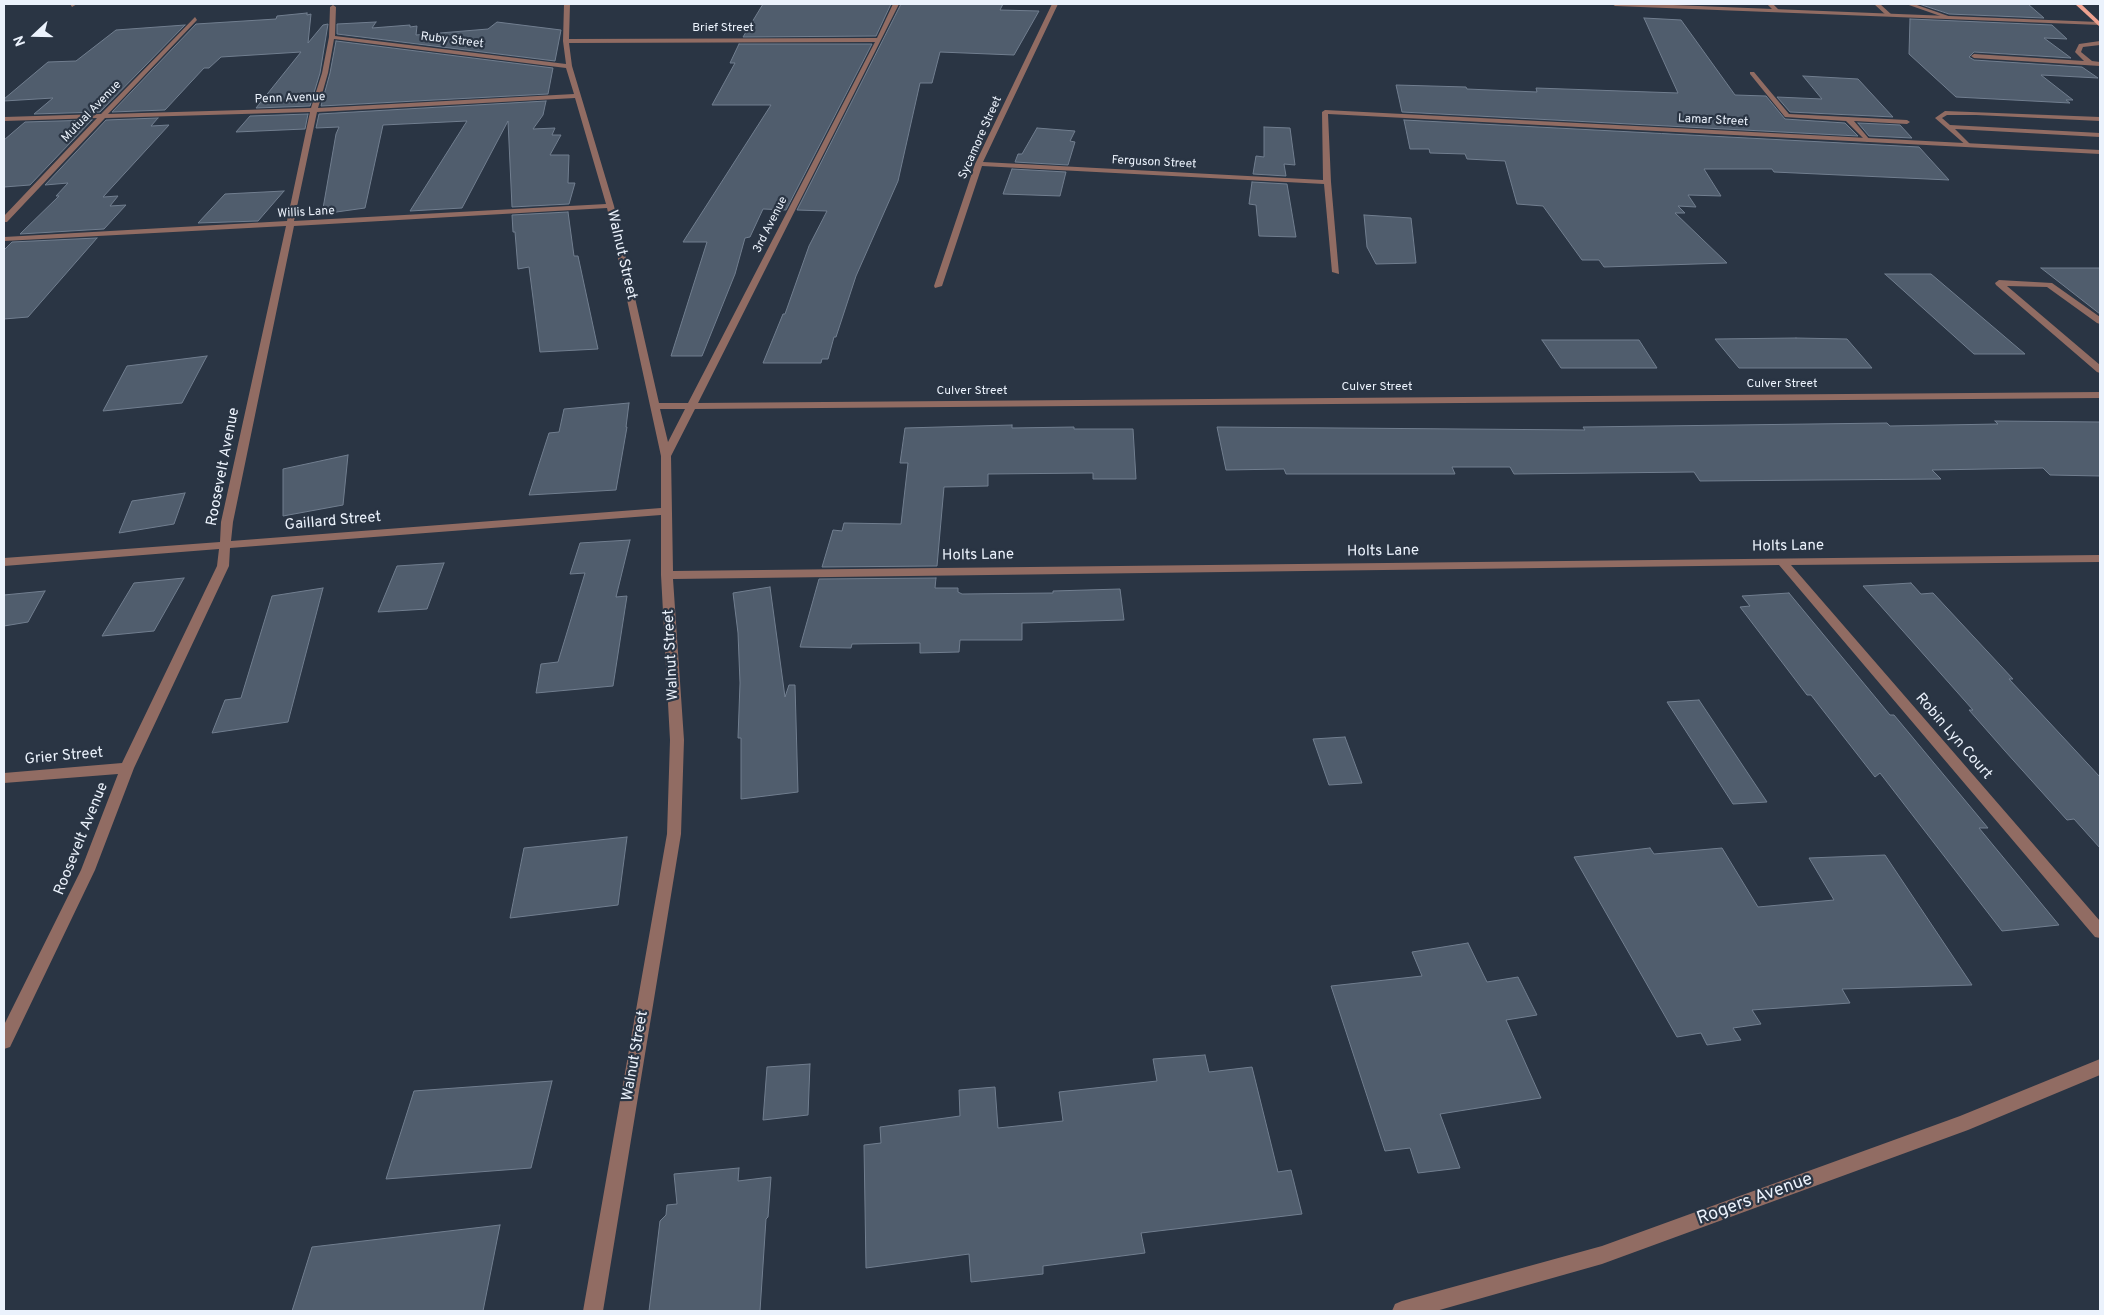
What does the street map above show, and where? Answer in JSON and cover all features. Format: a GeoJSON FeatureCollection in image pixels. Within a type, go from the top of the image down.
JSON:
{"type":"FeatureCollection","features":[{"type":"Feature","properties":{"kind":"main road"},"geometry":{"type":"LineString","coordinates":[[2078,4],[2100,25]]}},
{"type":"Feature","properties":{"kind":"street","name":"Walnut Street"},"geometry":{"type":"LineString","coordinates":[[567,4],[566,41],[569,66],[610,206],[666,456],[667,574],[677,740],[674,834],[593,1311]]}},
{"type":"Feature","properties":{"kind":"street","name":"3rd Avenue"},"geometry":{"type":"LineString","coordinates":[[666,456],[896,4]]}},
{"type":"Feature","properties":{"kind":"street","name":"Sycamore Street"},"geometry":{"type":"LineString","coordinates":[[938,286],[980,164],[1055,4]]}},
{"type":"Feature","properties":{"kind":"street"},"geometry":{"type":"LineString","coordinates":[[1615,4],[2100,25]]}},
{"type":"Feature","properties":{"kind":"street"},"geometry":{"type":"LineString","coordinates":[[1770,4],[1776,10]]}},
{"type":"Feature","properties":{"kind":"street"},"geometry":{"type":"LineString","coordinates":[[1877,4],[1889,15]]}},
{"type":"Feature","properties":{"kind":"street"},"geometry":{"type":"LineString","coordinates":[[1909,4],[1951,18]]}},
{"type":"Feature","properties":{"kind":"street","name":"Roosevelt Avenue"},"geometry":{"type":"LineString","coordinates":[[4,1042],[88,870],[127,768],[223,566],[227,522],[314,110],[325,73],[332,37],[334,7]]}},
{"type":"Feature","properties":{"kind":"street","name":"Mutual Avenue"},"geometry":{"type":"LineString","coordinates":[[4,220],[195,19]]}},
{"type":"Feature","properties":{"kind":"street","name":"Ruby Street"},"geometry":{"type":"LineString","coordinates":[[332,37],[569,66]]}},
{"type":"Feature","properties":{"kind":"street","name":"Brief Street"},"geometry":{"type":"LineString","coordinates":[[566,41],[879,40]]}},
{"type":"Feature","properties":{"kind":"street"},"geometry":{"type":"LineString","coordinates":[[2090,63],[2078,52],[2079,48],[2081,45],[2100,43]]}},
{"type":"Feature","properties":{"kind":"street"},"geometry":{"type":"LineString","coordinates":[[1974,56],[2100,64]]}},
{"type":"Feature","properties":{"kind":"street"},"geometry":{"type":"LineString","coordinates":[[1752,73],[1787,116],[1907,122]]}},
{"type":"Feature","properties":{"kind":"street","name":"Penn Avenue"},"geometry":{"type":"LineString","coordinates":[[4,120],[104,115],[314,110],[577,96]]}},
{"type":"Feature","properties":{"kind":"street","name":"Lamar Street"},"geometry":{"type":"LineString","coordinates":[[1327,182],[1325,112],[2100,152]]}},
{"type":"Feature","properties":{"kind":"street"},"geometry":{"type":"LineString","coordinates":[[1968,146],[1938,118],[1945,113],[2100,119]]}},
{"type":"Feature","properties":{"kind":"street"},"geometry":{"type":"LineString","coordinates":[[1848,119],[1867,140]]}},
{"type":"Feature","properties":{"kind":"street"},"geometry":{"type":"LineString","coordinates":[[1947,127],[2100,135]]}},
{"type":"Feature","properties":{"kind":"street","name":"Ferguson Street"},"geometry":{"type":"LineString","coordinates":[[980,164],[1327,182]]}},
{"type":"Feature","properties":{"kind":"street"},"geometry":{"type":"LineString","coordinates":[[1327,182],[1336,272]]}},
{"type":"Feature","properties":{"kind":"street","name":"Willis Lane"},"geometry":{"type":"LineString","coordinates":[[4,239],[290,225],[610,206]]}},
{"type":"Feature","properties":{"kind":"street"},"geometry":{"type":"LineString","coordinates":[[2100,321],[2049,285],[1999,283],[2100,370]]}},
{"type":"Feature","properties":{"kind":"street","name":"Culver Street"},"geometry":{"type":"LineString","coordinates":[[655,406],[2100,395]]}},
{"type":"Feature","properties":{"kind":"street","name":"Gaillard Street"},"geometry":{"type":"LineString","coordinates":[[4,562],[665,511]]}},
{"type":"Feature","properties":{"kind":"street","name":"Holts Lane"},"geometry":{"type":"LineString","coordinates":[[667,574],[2100,558]]}},
{"type":"Feature","properties":{"kind":"street","name":"Robin Lyn Court"},"geometry":{"type":"LineString","coordinates":[[1782,562],[2100,932]]}},
{"type":"Feature","properties":{"kind":"street","name":"Grier Street"},"geometry":{"type":"LineString","coordinates":[[4,778],[127,768]]}},
{"type":"Feature","properties":{"kind":"street","name":"Rogers Avenue"},"geometry":{"type":"LineString","coordinates":[[1402,1311],[1602,1255],[1962,1124],[2100,1067]]}},
{"type":"Feature","properties":{"kind":"building"},"geometry":{"type":"Polygon","coordinates":[[[763,4],[891,4],[876,36],[743,37],[763,4]]]}},
{"type":"Feature","properties":{"kind":"building"},"geometry":{"type":"Polygon","coordinates":[[[901,4],[1003,4],[1000,10],[1039,11],[1014,55],[940,52],[932,83],[920,83],[898,181],[856,276],[828,359],[822,359],[821,363],[763,363],[783,314],[785,314],[809,246],[827,211],[797,210],[901,4]]]}},
{"type":"Feature","properties":{"kind":"building"},"geometry":{"type":"Polygon","coordinates":[[[1919,4],[2028,4],[2044,18],[1949,14],[1919,4]]]}},
{"type":"Feature","properties":{"kind":"building"},"geometry":{"type":"Polygon","coordinates":[[[307,13],[307,15],[311,14],[308,43],[323,25],[328,24],[320,73],[310,106],[256,108],[301,52],[221,57],[209,68],[204,68],[165,110],[112,112],[196,24],[276,19],[277,16],[307,13]]]}},
{"type":"Feature","properties":{"kind":"building"},"geometry":{"type":"Polygon","coordinates":[[[1644,18],[1681,20],[1735,95],[1766,96],[1785,119],[1845,123],[1858,136],[1402,112],[1396,85],[1537,92],[1536,88],[1678,93],[1644,18]]]}},
{"type":"Feature","properties":{"kind":"building"},"geometry":{"type":"Polygon","coordinates":[[[1910,19],[2052,25],[2067,39],[2044,38],[2071,58],[1974,52],[1969,57],[1974,60],[2082,67],[2098,78],[2041,75],[2073,100],[2066,100],[2070,103],[1956,97],[1909,54],[1910,19]]]}},
{"type":"Feature","properties":{"kind":"building"},"geometry":{"type":"Polygon","coordinates":[[[376,22],[372,28],[417,26],[416,35],[488,29],[497,22],[561,30],[555,61],[337,34],[337,24],[376,22]]]}},
{"type":"Feature","properties":{"kind":"building"},"geometry":{"type":"Polygon","coordinates":[[[185,25],[100,112],[34,114],[53,98],[4,101],[48,62],[76,61],[116,30],[185,25]]]}},
{"type":"Feature","properties":{"kind":"building"},"geometry":{"type":"Polygon","coordinates":[[[336,41],[553,68],[548,94],[321,106],[336,41]]]}},
{"type":"Feature","properties":{"kind":"building"},"geometry":{"type":"Polygon","coordinates":[[[739,44],[872,44],[786,210],[763,209],[750,237],[745,238],[735,274],[702,356],[671,356],[707,242],[683,242],[771,105],[712,105],[735,63],[730,63],[739,44]]]}},
{"type":"Feature","properties":{"kind":"building"},"geometry":{"type":"Polygon","coordinates":[[[1803,76],[1858,79],[1893,117],[1790,112],[1777,97],[1822,99],[1803,76]]]}},
{"type":"Feature","properties":{"kind":"building"},"geometry":{"type":"Polygon","coordinates":[[[546,101],[543,115],[533,129],[555,128],[552,135],[561,135],[550,155],[569,155],[568,183],[575,183],[569,204],[512,207],[508,121],[462,208],[410,211],[467,121],[383,125],[365,208],[322,214],[336,134],[339,127],[316,128],[319,114],[546,101]]]}},
{"type":"Feature","properties":{"kind":"building"},"geometry":{"type":"Polygon","coordinates":[[[308,114],[305,129],[236,132],[250,116],[308,114]]]}},
{"type":"Feature","properties":{"kind":"building"},"geometry":{"type":"Polygon","coordinates":[[[158,118],[151,126],[169,125],[103,197],[118,196],[110,206],[126,205],[104,229],[20,234],[59,196],[56,196],[68,183],[45,185],[106,120],[158,118]]]}},
{"type":"Feature","properties":{"kind":"building"},"geometry":{"type":"Polygon","coordinates":[[[92,120],[30,185],[4,187],[4,140],[25,122],[92,120]]]}},
{"type":"Feature","properties":{"kind":"building"},"geometry":{"type":"Polygon","coordinates":[[[1404,120],[1919,147],[1949,180],[1774,172],[1772,169],[1704,169],[1721,196],[1688,195],[1696,207],[1678,206],[1685,213],[1675,213],[1727,263],[1604,267],[1599,260],[1582,260],[1543,206],[1517,204],[1505,161],[1467,159],[1465,154],[1430,153],[1429,149],[1410,149],[1404,120]]]}},
{"type":"Feature","properties":{"kind":"building"},"geometry":{"type":"Polygon","coordinates":[[[1858,123],[1900,125],[1912,138],[1869,136],[1858,123]]]}},
{"type":"Feature","properties":{"kind":"building"},"geometry":{"type":"Polygon","coordinates":[[[1264,127],[1290,128],[1295,165],[1284,164],[1286,176],[1253,174],[1256,156],[1264,157],[1264,127]]]}},
{"type":"Feature","properties":{"kind":"building"},"geometry":{"type":"Polygon","coordinates":[[[1037,128],[1075,131],[1070,141],[1075,142],[1068,165],[1015,162],[1018,154],[1022,154],[1037,128]]]}},
{"type":"Feature","properties":{"kind":"building"},"geometry":{"type":"Polygon","coordinates":[[[1012,169],[1066,172],[1060,196],[1003,194],[1012,169]]]}},
{"type":"Feature","properties":{"kind":"building"},"geometry":{"type":"Polygon","coordinates":[[[1252,182],[1287,184],[1296,237],[1259,236],[1256,205],[1249,204],[1252,182]]]}},
{"type":"Feature","properties":{"kind":"building"},"geometry":{"type":"Polygon","coordinates":[[[284,191],[258,221],[198,223],[225,194],[284,191]]]}},
{"type":"Feature","properties":{"kind":"building"},"geometry":{"type":"Polygon","coordinates":[[[568,212],[574,256],[578,256],[598,349],[540,352],[529,267],[518,269],[512,215],[568,212]]]}},
{"type":"Feature","properties":{"kind":"building"},"geometry":{"type":"Polygon","coordinates":[[[1364,215],[1411,218],[1416,263],[1376,264],[1367,247],[1364,215]]]}},
{"type":"Feature","properties":{"kind":"building"},"geometry":{"type":"Polygon","coordinates":[[[97,238],[28,317],[4,319],[4,250],[12,242],[97,238]]]}},
{"type":"Feature","properties":{"kind":"building"},"geometry":{"type":"Polygon","coordinates":[[[2041,268],[2100,268],[2100,314],[2041,268]]]}},
{"type":"Feature","properties":{"kind":"building"},"geometry":{"type":"Polygon","coordinates":[[[1885,274],[1931,274],[2025,354],[1974,354],[1885,274]]]}},
{"type":"Feature","properties":{"kind":"building"},"geometry":{"type":"Polygon","coordinates":[[[1715,339],[1847,339],[1872,368],[1739,368],[1715,339]]]}},
{"type":"Feature","properties":{"kind":"building"},"geometry":{"type":"Polygon","coordinates":[[[1542,340],[1639,340],[1657,368],[1561,368],[1542,340]]]}},
{"type":"Feature","properties":{"kind":"building"},"geometry":{"type":"Polygon","coordinates":[[[207,356],[182,403],[103,411],[127,366],[207,356]]]}},
{"type":"Feature","properties":{"kind":"building"},"geometry":{"type":"Polygon","coordinates":[[[629,403],[627,427],[616,490],[529,495],[549,433],[559,432],[564,409],[629,403]]]}},
{"type":"Feature","properties":{"kind":"building"},"geometry":{"type":"Polygon","coordinates":[[[1995,421],[2100,422],[2100,476],[2050,475],[2043,468],[1932,470],[1941,479],[1700,481],[1694,472],[1514,474],[1510,467],[1452,467],[1455,474],[1286,474],[1284,469],[1226,470],[1217,427],[1585,430],[1583,427],[1887,423],[1890,426],[1998,424],[1995,421]]]}},
{"type":"Feature","properties":{"kind":"building"},"geometry":{"type":"Polygon","coordinates":[[[1012,425],[1012,428],[1074,427],[1074,429],[1133,429],[1136,479],[1093,479],[1093,473],[988,474],[988,486],[944,487],[937,566],[822,567],[833,530],[842,531],[844,523],[901,524],[908,463],[900,463],[905,428],[1012,425]]]}},
{"type":"Feature","properties":{"kind":"building"},"geometry":{"type":"Polygon","coordinates":[[[348,455],[343,505],[283,516],[283,469],[348,455]]]}},
{"type":"Feature","properties":{"kind":"building"},"geometry":{"type":"Polygon","coordinates":[[[185,493],[174,524],[119,533],[132,501],[185,493]]]}},
{"type":"Feature","properties":{"kind":"building"},"geometry":{"type":"Polygon","coordinates":[[[630,540],[616,597],[627,596],[613,686],[536,693],[541,664],[558,662],[585,573],[570,574],[580,543],[630,540]]]}},
{"type":"Feature","properties":{"kind":"building"},"geometry":{"type":"Polygon","coordinates":[[[444,563],[427,609],[378,612],[397,566],[444,563]]]}},
{"type":"Feature","properties":{"kind":"building"},"geometry":{"type":"Polygon","coordinates":[[[184,578],[154,631],[102,636],[134,583],[184,578]]]}},
{"type":"Feature","properties":{"kind":"building"},"geometry":{"type":"Polygon","coordinates":[[[936,578],[935,588],[958,588],[958,592],[962,594],[1053,593],[1053,591],[1120,589],[1124,620],[1022,623],[1022,640],[960,640],[959,652],[920,653],[920,643],[852,644],[851,648],[800,647],[819,579],[936,578]]]}},
{"type":"Feature","properties":{"kind":"building"},"geometry":{"type":"Polygon","coordinates":[[[1911,583],[1921,594],[1933,593],[2013,679],[2009,679],[2100,777],[2100,848],[2074,819],[2067,820],[1969,710],[1973,710],[1863,586],[1911,583]]]}},
{"type":"Feature","properties":{"kind":"building"},"geometry":{"type":"Polygon","coordinates":[[[770,587],[785,697],[789,685],[795,685],[798,792],[741,799],[741,738],[738,738],[740,683],[738,633],[733,593],[770,587]]]}},
{"type":"Feature","properties":{"kind":"building"},"geometry":{"type":"Polygon","coordinates":[[[323,588],[288,722],[212,733],[225,700],[241,698],[272,596],[323,588]]]}},
{"type":"Feature","properties":{"kind":"building"},"geometry":{"type":"Polygon","coordinates":[[[45,591],[28,622],[4,626],[4,595],[45,591]]]}},
{"type":"Feature","properties":{"kind":"building"},"geometry":{"type":"Polygon","coordinates":[[[1789,593],[1890,715],[1894,715],[1988,828],[1979,828],[2059,925],[2002,931],[1880,773],[1875,777],[1811,695],[1807,695],[1740,607],[1750,606],[1742,596],[1789,593]]]}},
{"type":"Feature","properties":{"kind":"building"},"geometry":{"type":"Polygon","coordinates":[[[1699,700],[1767,802],[1733,804],[1667,702],[1699,700]]]}},
{"type":"Feature","properties":{"kind":"building"},"geometry":{"type":"Polygon","coordinates":[[[1345,737],[1362,783],[1329,785],[1313,739],[1345,737]]]}},
{"type":"Feature","properties":{"kind":"building"},"geometry":{"type":"Polygon","coordinates":[[[627,837],[618,905],[510,918],[524,848],[627,837]]]}},
{"type":"Feature","properties":{"kind":"building"},"geometry":{"type":"Polygon","coordinates":[[[1650,848],[1654,854],[1722,848],[1758,907],[1834,900],[1809,858],[1885,855],[1972,985],[1842,989],[1850,1003],[1752,1010],[1761,1024],[1733,1028],[1741,1040],[1707,1045],[1701,1033],[1677,1037],[1574,857],[1650,848]]]}},
{"type":"Feature","properties":{"kind":"building"},"geometry":{"type":"Polygon","coordinates":[[[1468,943],[1487,982],[1518,977],[1537,1015],[1506,1020],[1541,1098],[1440,1114],[1460,1168],[1418,1173],[1410,1148],[1385,1151],[1331,986],[1422,976],[1412,952],[1468,943]]]}},
{"type":"Feature","properties":{"kind":"building"},"geometry":{"type":"Polygon","coordinates":[[[1205,1055],[1209,1072],[1252,1067],[1278,1172],[1291,1170],[1302,1214],[1141,1233],[1145,1253],[1043,1266],[1043,1274],[971,1282],[969,1254],[866,1268],[864,1145],[881,1143],[880,1127],[960,1116],[959,1090],[995,1087],[998,1128],[1063,1121],[1059,1092],[1157,1081],[1153,1059],[1205,1055]]]}},
{"type":"Feature","properties":{"kind":"building"},"geometry":{"type":"Polygon","coordinates":[[[810,1064],[808,1115],[763,1120],[767,1067],[810,1064]]]}},
{"type":"Feature","properties":{"kind":"building"},"geometry":{"type":"Polygon","coordinates":[[[552,1081],[531,1168],[386,1179],[414,1091],[552,1081]]]}},
{"type":"Feature","properties":{"kind":"building"},"geometry":{"type":"Polygon","coordinates":[[[739,1168],[738,1181],[771,1177],[768,1217],[766,1219],[760,1311],[649,1311],[660,1221],[666,1215],[667,1205],[677,1204],[674,1174],[739,1168]]]}},
{"type":"Feature","properties":{"kind":"building"},"geometry":{"type":"Polygon","coordinates":[[[500,1225],[483,1311],[292,1311],[312,1247],[500,1225]]]}}]}
